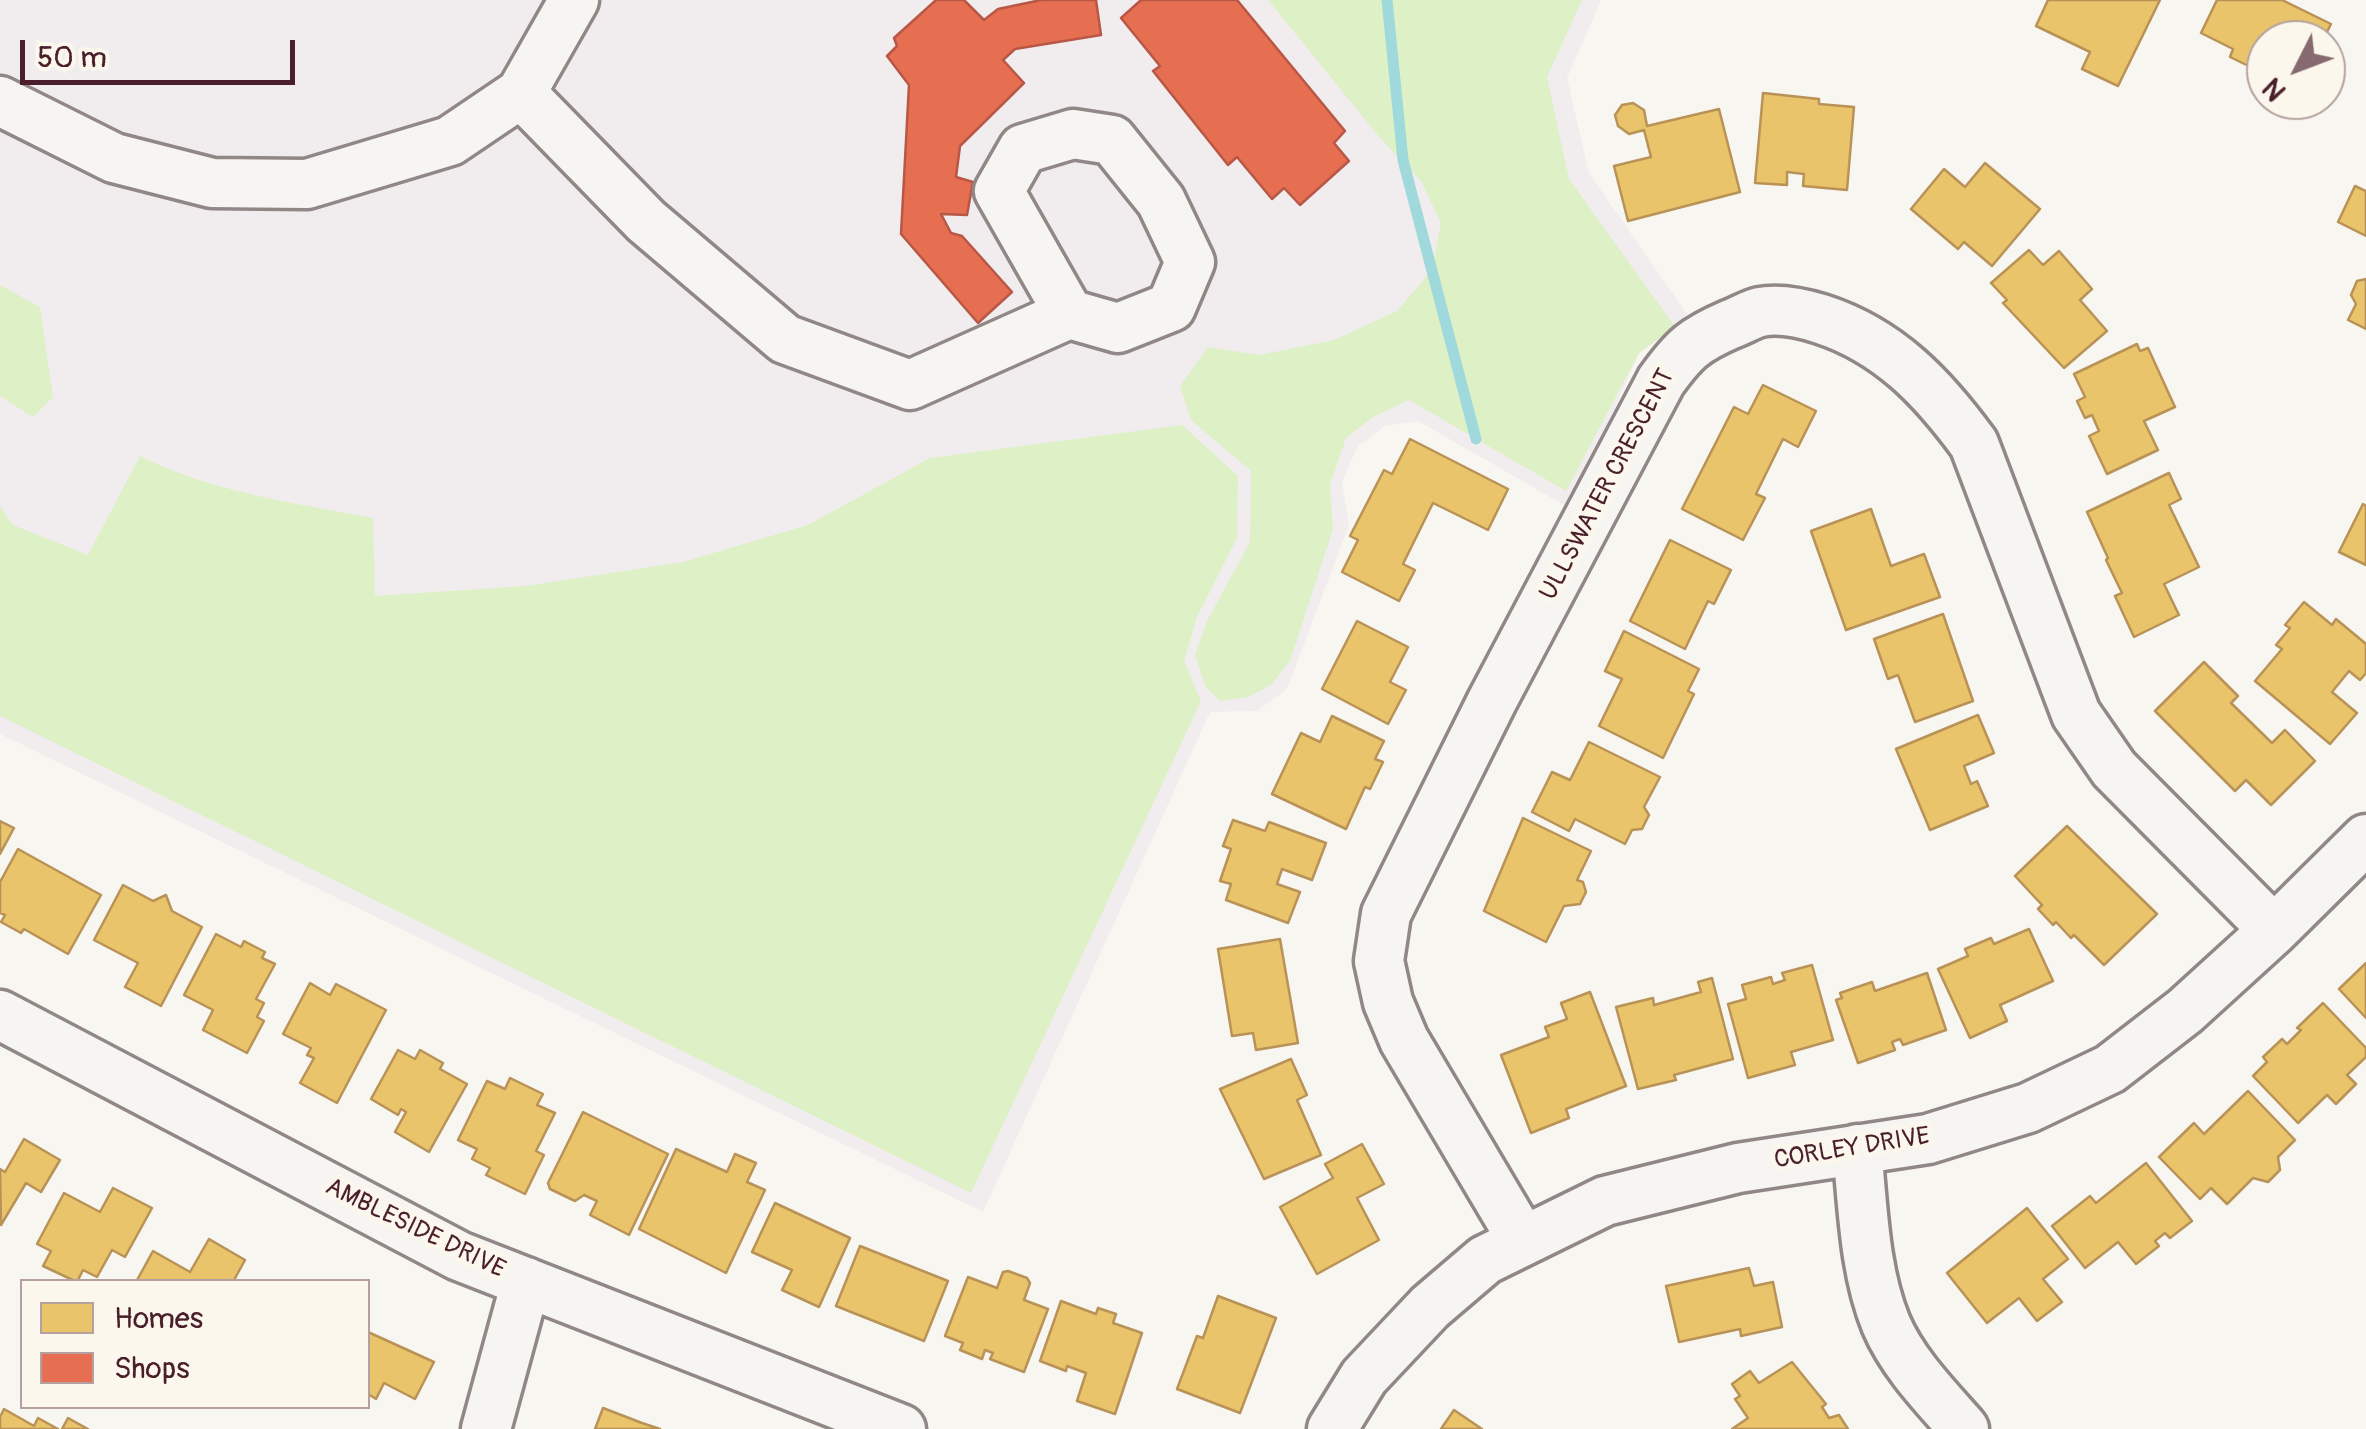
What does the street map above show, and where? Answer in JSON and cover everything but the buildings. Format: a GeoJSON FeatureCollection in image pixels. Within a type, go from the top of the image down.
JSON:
{"type":"FeatureCollection","features":[{"type":"Feature","properties":{"kind":"street"},"geometry":{"type":"LineString","coordinates":[[0,100],[114,158],[212,183],[306,184],[450,141],[521,93],[574,0]]}},
{"type":"Feature","properties":{"kind":"street"},"geometry":{"type":"LineString","coordinates":[[521,93],[646,221],[785,339],[910,385],[1069,314]]}},
{"type":"Feature","properties":{"kind":"street","name":"ULLSWATER CRESCENT"},"geometry":{"type":"LineString","coordinates":[[1523,1241],[1404,1040],[1388,1002],[1379,961],[1386,914],[1492,702],[1661,382],[1683,350],[1761,312],[1799,312],[1875,342],[1910,368],[1953,416],[1974,444],[2076,714],[2114,769],[2274,930]]}},
{"type":"Feature","properties":{"kind":"street","name":"CORLEY DRIVE"},"geometry":{"type":"LineString","coordinates":[[1332,1429],[1364,1377],[1430,1306],[1486,1260],[1605,1200],[1738,1168],[1928,1139],[2028,1108],[2110,1069],[2185,1011],[2366,838]]}},
{"type":"Feature","properties":{"kind":"street","name":"AMBLESIDE DRIVE"},"geometry":{"type":"LineString","coordinates":[[0,1015],[459,1256],[902,1429]]}},
{"type":"Feature","properties":{"kind":"street"},"geometry":{"type":"LineString","coordinates":[[1857,1150],[1870,1268],[1887,1325],[1921,1379],[1964,1429]]}},
{"type":"Feature","properties":{"kind":"street"},"geometry":{"type":"LineString","coordinates":[[486,1429],[526,1282]]}},
{"type":"Feature","properties":{"kind":"shaded area"},"geometry":{"type":"Polygon","coordinates":[[[0,0],[1601,0],[1567,78],[1589,173],[1689,317],[1639,353],[1571,509],[1418,421],[1385,426],[1358,446],[1342,482],[1349,525],[1287,689],[1257,711],[1210,712],[983,1212],[0,734],[0,0]]]}},
{"type":"Feature","properties":{"kind":"green space"},"geometry":{"type":"Polygon","coordinates":[[[1268,0],[1582,0],[1547,77],[1569,179],[1675,327],[1639,353],[1566,491],[1409,400],[1373,417],[1346,438],[1330,485],[1333,529],[1290,661],[1272,684],[1249,697],[1220,701],[1205,686],[1195,655],[1207,621],[1250,542],[1251,471],[1191,420],[1180,386],[1208,347],[1259,355],[1334,340],[1397,311],[1432,270],[1441,223],[1421,181],[1381,139],[1268,0]]]}},
{"type":"Feature","properties":{"kind":"green space"},"geometry":{"type":"Polygon","coordinates":[[[0,285],[40,307],[53,397],[33,417],[0,396],[0,285]]]}},
{"type":"Feature","properties":{"kind":"green space"},"geometry":{"type":"Polygon","coordinates":[[[1182,425],[1238,476],[1237,538],[1197,617],[1184,661],[1201,701],[971,1193],[0,716],[0,506],[13,525],[88,555],[140,456],[225,487],[373,518],[375,596],[525,586],[683,562],[808,525],[930,458],[1182,425]]]}},
{"type":"Feature","properties":{"kind":"waterway"},"geometry":{"type":"LineString","coordinates":[[1387,0],[1403,160],[1476,439]]}}]}
